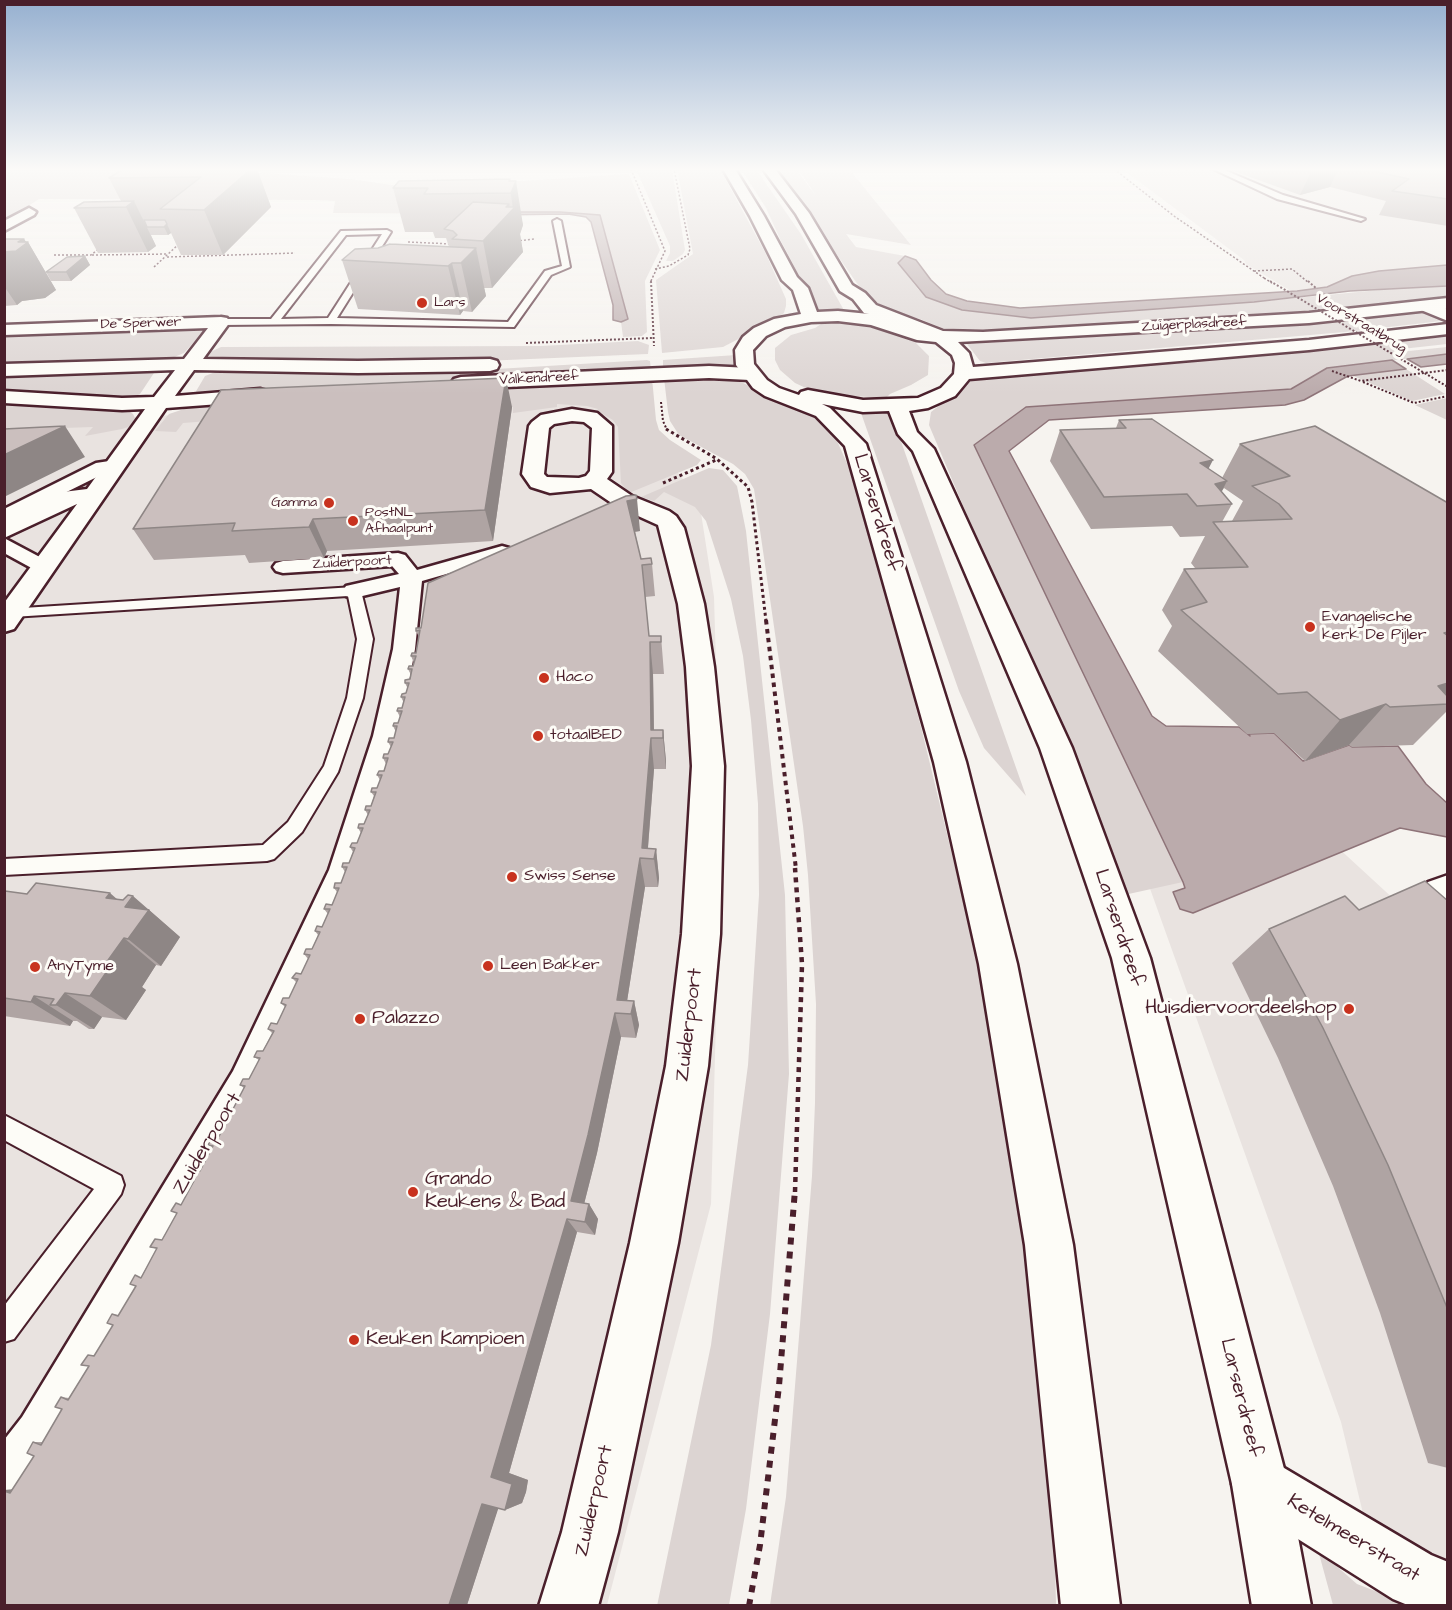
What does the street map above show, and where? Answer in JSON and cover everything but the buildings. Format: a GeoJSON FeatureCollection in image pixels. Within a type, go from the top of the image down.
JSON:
{"type":"FeatureCollection","features":[{"type":"Feature","properties":{"kind":"main road"},"geometry":{"type":"LineString","coordinates":[[772,244],[790,280],[800,288],[811,316]]}},
{"type":"Feature","properties":{"kind":"main road"},"geometry":{"type":"LineString","coordinates":[[820,244],[846,288],[845,297],[854,311],[871,316],[903,328],[932,336],[960,353],[964,363],[963,374],[957,384],[948,392],[911,405],[846,405],[789,389],[758,374],[743,358],[749,341],[760,332],[792,320],[811,316],[871,316]]}},
{"type":"Feature","properties":{"kind":"main road"},"geometry":{"type":"LineString","coordinates":[[790,280],[786,287],[794,305],[792,320]]}},
{"type":"Feature","properties":{"kind":"main road","name":"Zuigerplasdreef"},"geometry":{"type":"LineString","coordinates":[[932,336],[983,337],[1298,319],[1448,303]]}},
{"type":"Feature","properties":{"kind":"main road"},"geometry":{"type":"LineString","coordinates":[[1427,306],[1448,316]]}},
{"type":"Feature","properties":{"kind":"main road"},"geometry":{"type":"LineString","coordinates":[[758,374],[762,345],[775,334],[802,323],[811,316]]}},
{"type":"Feature","properties":{"kind":"main road"},"geometry":{"type":"LineString","coordinates":[[8,617],[160,403],[222,322]]}},
{"type":"Feature","properties":{"kind":"main road","name":"De Sperwer"},"geometry":{"type":"LineString","coordinates":[[4,330],[222,322]]}},
{"type":"Feature","properties":{"kind":"main road","name":"Zuigerplasdreef"},"geometry":{"type":"LineString","coordinates":[[963,374],[1309,345],[1448,329]]}},
{"type":"Feature","properties":{"kind":"main road"},"geometry":{"type":"LineString","coordinates":[[911,405],[905,401],[934,386],[948,372],[948,363],[932,336]]}},
{"type":"Feature","properties":{"kind":"main road"},"geometry":{"type":"LineString","coordinates":[[722,352],[744,350]]}},
{"type":"Feature","properties":{"kind":"main road","name":"Valkendreef"},"geometry":{"type":"LineString","coordinates":[[426,385],[657,366],[678,356]]}},
{"type":"Feature","properties":{"kind":"main road","name":"Valkendreef"},"geometry":{"type":"LineString","coordinates":[[4,370],[157,364],[188,366],[657,366],[758,374]]}},
{"type":"Feature","properties":{"kind":"main road","name":"Larserdreef"},"geometry":{"type":"LineString","coordinates":[[758,374],[772,392],[824,411],[855,444],[950,762],[998,964],[1049,1245],[1090,1605]]}},
{"type":"Feature","properties":{"kind":"main road"},"geometry":{"type":"LineString","coordinates":[[4,397],[122,405],[274,393]]}},
{"type":"Feature","properties":{"kind":"main road","name":"Larserdreef"},"geometry":{"type":"LineString","coordinates":[[846,405],[854,416],[859,431],[855,444]]}},
{"type":"Feature","properties":{"kind":"main road","name":"Larserdreef"},"geometry":{"type":"LineString","coordinates":[[911,405],[899,411],[908,434],[923,449],[1056,748],[1131,958],[1260,1484],[1282,1605]]}},
{"type":"Feature","properties":{"kind":"main road","name":"Zuiderpoort"},"geometry":{"type":"LineString","coordinates":[[568,1605],[590,1532],[654,1244],[687,1066],[701,934],[708,766],[700,667],[691,604],[672,528],[661,516],[624,501],[594,481]]}},
{"type":"Feature","properties":{"kind":"main road"},"geometry":{"type":"LineString","coordinates":[[4,531],[71,497],[95,496]]}},
{"type":"Feature","properties":{"kind":"main road"},"geometry":{"type":"LineString","coordinates":[[1448,890],[1441,893],[1443,916],[1448,920]]}},
{"type":"Feature","properties":{"kind":"main road","name":"Ketelmeerstraat"},"geometry":{"type":"LineString","coordinates":[[1260,1484],[1414,1578],[1448,1591]]}},
{"type":"Feature","properties":{"kind":"street"},"geometry":{"type":"LineString","coordinates":[[4,517],[102,467],[116,465]]}},
{"type":"Feature","properties":{"kind":"street"},"geometry":{"type":"LineString","coordinates":[[4,543],[44,567]]}},
{"type":"Feature","properties":{"kind":"street","name":"Zuiderpoort"},"geometry":{"type":"LineString","coordinates":[[354,591],[412,578],[502,552]]}},
{"type":"Feature","properties":{"kind":"street","name":"Zuiderpoort"},"geometry":{"type":"LineString","coordinates":[[4,1479],[37,1432],[245,1083],[344,870],[386,736],[404,649],[412,578],[398,559],[283,567]]}},
{"type":"Feature","properties":{"kind":"lane"},"geometry":{"type":"LineString","coordinates":[[274,321],[335,244]]}},
{"type":"Feature","properties":{"kind":"lane"},"geometry":{"type":"LineString","coordinates":[[331,321],[380,244]]}},
{"type":"Feature","properties":{"kind":"lane"},"geometry":{"type":"LineString","coordinates":[[222,322],[331,321],[511,325],[548,273],[566,267],[561,244]]}},
{"type":"Feature","properties":{"kind":"lane"},"geometry":{"type":"LineString","coordinates":[[4,867],[267,853],[295,827],[332,767],[355,698],[365,639],[354,591],[8,617]]}},
{"type":"Feature","properties":{"kind":"lane"},"geometry":{"type":"LineString","coordinates":[[4,1127],[112,1185],[4,1329]]}},
{"type":"Feature","properties":{"kind":"path"},"geometry":{"type":"LineString","coordinates":[[154,267],[179,244]]}},
{"type":"Feature","properties":{"kind":"path"},"geometry":{"type":"LineString","coordinates":[[663,244],[663,256],[655,269],[649,293],[663,421],[667,430],[717,459],[734,473],[748,487],[752,502],[796,873],[802,963],[797,1170],[779,1386],[760,1545],[749,1605]]}},
{"type":"Feature","properties":{"kind":"path"},"geometry":{"type":"LineString","coordinates":[[655,269],[669,266],[688,255],[689,244]]}},
{"type":"Feature","properties":{"kind":"path","name":"Voorstraatbrug"},"geometry":{"type":"LineString","coordinates":[[1214,244],[1264,278],[1448,387]]}},
{"type":"Feature","properties":{"kind":"path"},"geometry":{"type":"LineString","coordinates":[[91,255],[100,248]]}},
{"type":"Feature","properties":{"kind":"path"},"geometry":{"type":"LineString","coordinates":[[54,255],[329,252]]}},
{"type":"Feature","properties":{"kind":"path"},"geometry":{"type":"LineString","coordinates":[[1253,271],[1292,269],[1312,286]]}},
{"type":"Feature","properties":{"kind":"path"},"geometry":{"type":"LineString","coordinates":[[1361,381],[1448,370]]}},
{"type":"Feature","properties":{"kind":"path"},"geometry":{"type":"LineString","coordinates":[[1331,371],[1414,403],[1448,396]]}},
{"type":"Feature","properties":{"kind":"shaded area"},"geometry":{"type":"Polygon","coordinates":[[[597,244],[608,244],[628,319],[621,322],[613,320],[613,305],[597,244]]]}},
{"type":"Feature","properties":{"kind":"shaded area"},"geometry":{"type":"Polygon","coordinates":[[[608,244],[658,244],[660,250],[645,281],[647,332],[642,336],[623,337],[621,322],[627,319],[608,244]]]}},
{"type":"Feature","properties":{"kind":"shaded area"},"geometry":{"type":"Polygon","coordinates":[[[669,244],[684,244],[685,250],[673,261],[666,261],[670,253],[669,244]]]}},
{"type":"Feature","properties":{"kind":"shaded area"},"geometry":{"type":"Polygon","coordinates":[[[691,244],[761,244],[786,299],[784,313],[723,347],[662,353],[656,280],[693,254],[691,244]]]}},
{"type":"Feature","properties":{"kind":"shaded area"},"geometry":{"type":"Polygon","coordinates":[[[783,244],[807,244],[845,312],[818,312],[783,244]]]}},
{"type":"Feature","properties":{"kind":"shaded area"},"geometry":{"type":"Polygon","coordinates":[[[830,244],[854,244],[856,247],[905,256],[898,263],[926,297],[962,310],[1031,318],[1447,286],[1447,296],[1311,311],[1053,328],[988,330],[942,328],[920,319],[889,311],[863,292],[830,244]]]}},
{"type":"Feature","properties":{"kind":"shaded area"},"geometry":{"type":"Polygon","coordinates":[[[1223,244],[1447,244],[1447,267],[1296,294],[1246,264],[1223,244]]]}},
{"type":"Feature","properties":{"kind":"shaded area"},"geometry":{"type":"Polygon","coordinates":[[[905,256],[916,260],[931,280],[946,294],[967,301],[1020,308],[1297,291],[1327,287],[1352,276],[1379,271],[1447,265],[1447,286],[1350,291],[1254,302],[1031,318],[962,310],[926,297],[898,263],[905,256]]]}},
{"type":"Feature","properties":{"kind":"shaded area"},"geometry":{"type":"Polygon","coordinates":[[[1447,307],[1447,320],[1433,322],[1345,332],[986,363],[980,361],[967,344],[1236,329],[1447,307]]]}},
{"type":"Feature","properties":{"kind":"shaded area"},"geometry":{"type":"Polygon","coordinates":[[[824,322],[865,325],[914,341],[929,356],[928,375],[886,398],[834,395],[808,389],[795,383],[780,370],[775,360],[775,348],[791,335],[815,328],[824,322]]]}},
{"type":"Feature","properties":{"kind":"shaded area"},"geometry":{"type":"Polygon","coordinates":[[[201,326],[204,331],[184,353],[167,360],[5,367],[4,334],[201,326]]]}},
{"type":"Feature","properties":{"kind":"shaded area"},"geometry":{"type":"Polygon","coordinates":[[[1447,336],[1447,344],[1393,350],[1399,352],[1447,347],[1447,354],[1327,368],[1291,389],[1026,407],[974,445],[1183,882],[1124,895],[1069,757],[929,425],[931,412],[970,381],[999,374],[1367,345],[1447,336]]]}},
{"type":"Feature","properties":{"kind":"shaded area"},"geometry":{"type":"Polygon","coordinates":[[[638,341],[649,345],[648,354],[460,362],[210,360],[204,355],[221,347],[540,346],[638,341]]]}},
{"type":"Feature","properties":{"kind":"shaded area"},"geometry":{"type":"Polygon","coordinates":[[[1447,354],[1447,364],[1421,367],[1407,359],[1447,354]]]}},
{"type":"Feature","properties":{"kind":"shaded area"},"geometry":{"type":"Polygon","coordinates":[[[736,355],[738,368],[663,370],[663,360],[736,355]]]}},
{"type":"Feature","properties":{"kind":"shaded area"},"geometry":{"type":"Polygon","coordinates":[[[1392,360],[1406,369],[1348,376],[1304,400],[1285,405],[1049,420],[1009,451],[1152,716],[1166,726],[1239,727],[1250,736],[1249,734],[1274,733],[1303,761],[1349,745],[1352,747],[1398,746],[1426,784],[1447,803],[1447,837],[1400,828],[1193,913],[1180,909],[1173,892],[1185,888],[1183,882],[974,445],[1026,407],[1291,389],[1327,368],[1392,360]]]}},
{"type":"Feature","properties":{"kind":"shaded area"},"geometry":{"type":"Polygon","coordinates":[[[650,361],[651,370],[648,371],[350,384],[197,395],[195,393],[205,376],[218,371],[413,374],[650,361]]]}},
{"type":"Feature","properties":{"kind":"shaded area"},"geometry":{"type":"Polygon","coordinates":[[[152,369],[154,373],[140,394],[132,399],[5,394],[4,373],[152,369]]]}},
{"type":"Feature","properties":{"kind":"shaded area"},"geometry":{"type":"Polygon","coordinates":[[[1406,369],[1445,394],[1412,401],[1351,375],[1406,369]]]}},
{"type":"Feature","properties":{"kind":"shaded area"},"geometry":{"type":"Polygon","coordinates":[[[724,377],[814,414],[833,432],[850,470],[888,602],[974,945],[992,1033],[1021,1218],[1044,1395],[1054,1516],[1056,1605],[770,1605],[786,1497],[812,1176],[816,1004],[803,826],[754,489],[745,474],[733,464],[679,435],[670,421],[668,412],[664,378],[724,377]]]}},
{"type":"Feature","properties":{"kind":"shaded area"},"geometry":{"type":"Polygon","coordinates":[[[652,378],[659,430],[701,460],[697,465],[629,493],[621,483],[618,427],[613,420],[597,411],[598,409],[587,406],[557,404],[557,407],[513,413],[513,407],[235,419],[183,423],[176,432],[155,431],[169,414],[199,404],[652,378]]]}},
{"type":"Feature","properties":{"kind":"shaded area","name":"Palazzo"},"geometry":{"type":"Polygon","coordinates":[[[590,391],[647,432],[699,500],[714,597],[721,833],[711,1204],[607,1605],[5,1605],[4,419],[104,419],[590,391]]]}},
{"type":"Feature","properties":{"kind":"shaded area"},"geometry":{"type":"Polygon","coordinates":[[[1447,398],[1447,420],[1415,405],[1447,398]]]}},
{"type":"Feature","properties":{"kind":"shaded area"},"geometry":{"type":"Polygon","coordinates":[[[4,400],[125,408],[135,418],[131,426],[85,436],[93,427],[5,430],[4,400]]]}},
{"type":"Feature","properties":{"kind":"shaded area"},"geometry":{"type":"Polygon","coordinates":[[[861,413],[891,413],[1026,796],[984,748],[959,691],[861,413]]]}},
{"type":"Feature","properties":{"kind":"shaded area"},"geometry":{"type":"Polygon","coordinates":[[[709,468],[723,470],[737,486],[746,531],[785,895],[789,1074],[770,1314],[746,1509],[729,1605],[657,1606],[711,1345],[748,1065],[759,895],[758,804],[751,720],[743,656],[731,599],[706,521],[695,507],[664,492],[654,501],[641,497],[709,468]]]}},
{"type":"Feature","properties":{"kind":"shaded area"},"geometry":{"type":"Polygon","coordinates":[[[1322,833],[1447,948],[1447,1605],[1385,1605],[1341,1422],[1148,883],[1322,833]]]}},
{"type":"Feature","properties":{"kind":"shaded area"},"geometry":{"type":"Polygon","coordinates":[[[1318,1550],[1357,1584],[1412,1605],[1333,1605],[1318,1550]]]}},
{"type":"Feature","properties":{"kind":"place","name":"Lars"},"geometry":{"type":"Point","coordinates":[422,303]}},
{"type":"Feature","properties":{"kind":"place","name":"Gamma"},"geometry":{"type":"Point","coordinates":[329,503]}},
{"type":"Feature","properties":{"kind":"place","name":"PostNL Afhaalpunt"},"geometry":{"type":"Point","coordinates":[353,521]}},
{"type":"Feature","properties":{"kind":"place","name":"Evangelische kerk De Pijler"},"geometry":{"type":"Point","coordinates":[1310,627]}},
{"type":"Feature","properties":{"kind":"place","name":"Haco"},"geometry":{"type":"Point","coordinates":[544,678]}},
{"type":"Feature","properties":{"kind":"place","name":"totaalBED"},"geometry":{"type":"Point","coordinates":[538,736]}},
{"type":"Feature","properties":{"kind":"place","name":"Swiss Sense"},"geometry":{"type":"Point","coordinates":[512,877]}},
{"type":"Feature","properties":{"kind":"place","name":"Leen Bakker"},"geometry":{"type":"Point","coordinates":[488,966]}},
{"type":"Feature","properties":{"kind":"place","name":"AnyTyme"},"geometry":{"type":"Point","coordinates":[35,967]}},
{"type":"Feature","properties":{"kind":"place","name":"Huisdiervoordeelshop"},"geometry":{"type":"Point","coordinates":[1349,1009]}},
{"type":"Feature","properties":{"kind":"place","name":"Palazzo"},"geometry":{"type":"Point","coordinates":[360,1019]}},
{"type":"Feature","properties":{"kind":"place","name":"Grando Keukens & Bad"},"geometry":{"type":"Point","coordinates":[413,1192]}},
{"type":"Feature","properties":{"kind":"place","name":"Keuken Kampioen"},"geometry":{"type":"Point","coordinates":[354,1340]}}]}
